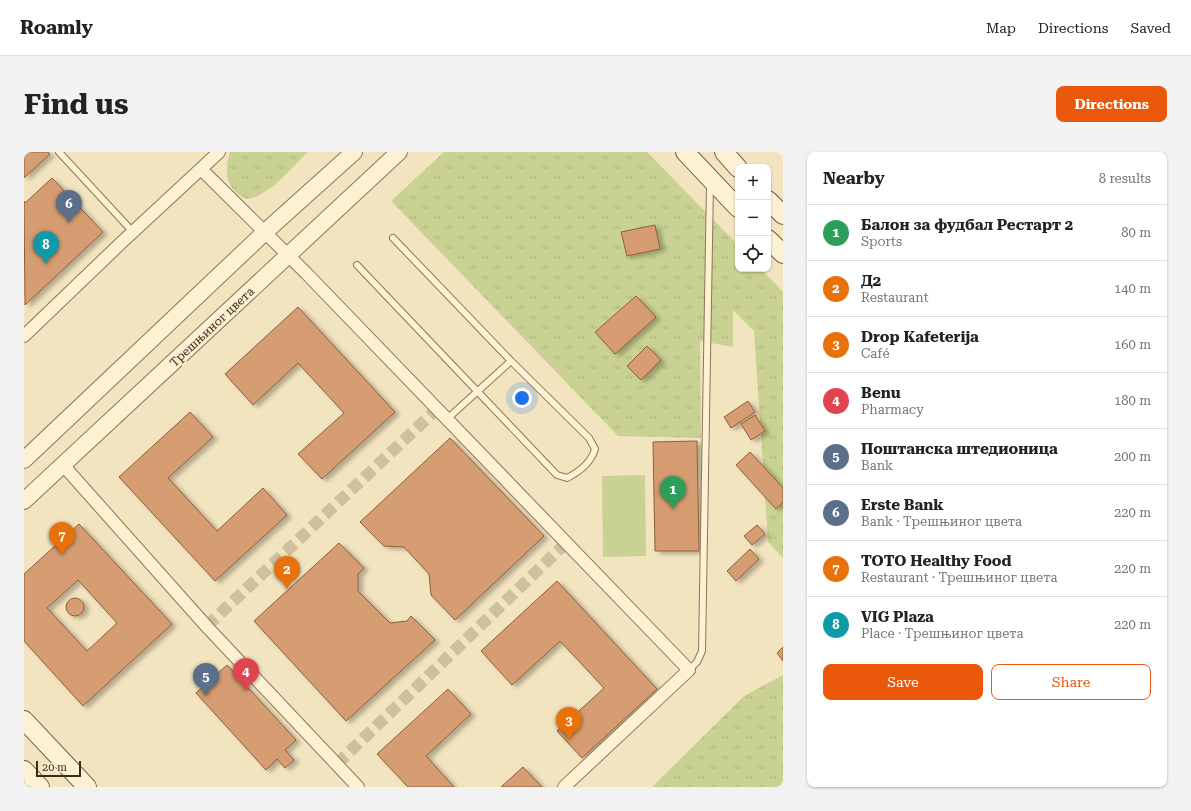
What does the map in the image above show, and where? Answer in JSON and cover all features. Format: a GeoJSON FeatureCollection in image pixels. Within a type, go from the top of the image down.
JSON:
{"type":"FeatureCollection","features":[{"type":"Feature","properties":{"kind":"main road"},"geometry":{"type":"LineString","coordinates":[[685,152],[735,205]]}},
{"type":"Feature","properties":{"kind":"main road"},"geometry":{"type":"LineString","coordinates":[[724,152],[735,165]]}},
{"type":"Feature","properties":{"kind":"main road"},"geometry":{"type":"LineString","coordinates":[[771,203],[783,215]]}},
{"type":"Feature","properties":{"kind":"main road"},"geometry":{"type":"LineString","coordinates":[[771,242],[783,254]]}},
{"type":"Feature","properties":{"kind":"main road"},"geometry":{"type":"LineString","coordinates":[[24,720],[87,787]]}},
{"type":"Feature","properties":{"kind":"main road"},"geometry":{"type":"LineString","coordinates":[[24,770],[40,787]]}},
{"type":"Feature","properties":{"kind":"street"},"geometry":{"type":"LineString","coordinates":[[24,460],[265,232],[354,152]]}},
{"type":"Feature","properties":{"kind":"street","name":"Трешњиног цвета"},"geometry":{"type":"LineString","coordinates":[[24,501],[399,152]]}},
{"type":"Feature","properties":{"kind":"street"},"geometry":{"type":"LineString","coordinates":[[24,336],[201,169],[212,154]]}},
{"type":"Feature","properties":{"kind":"street"},"geometry":{"type":"LineString","coordinates":[[201,169],[265,232],[689,670],[564,787]]}},
{"type":"Feature","properties":{"kind":"street"},"geometry":{"type":"LineString","coordinates":[[63,464],[208,628],[358,787]]}},
{"type":"Feature","properties":{"kind":"lane"},"geometry":{"type":"LineString","coordinates":[[59,152],[133,232]]}},
{"type":"Feature","properties":{"kind":"lane"},"geometry":{"type":"LineString","coordinates":[[689,670],[697,662],[702,651],[710,180]]}},
{"type":"Feature","properties":{"kind":"lane"},"geometry":{"type":"LineString","coordinates":[[357,265],[557,475],[567,478],[576,474],[592,458],[595,449],[589,438],[511,361],[393,238]]}},
{"type":"Feature","properties":{"kind":"lane"},"geometry":{"type":"LineString","coordinates":[[447,419],[511,361]]}},
{"type":"Feature","properties":{"kind":"green space"},"geometry":{"type":"Polygon","coordinates":[[[230,152],[308,152],[272,187],[256,197],[247,199],[234,191],[230,186],[227,167],[230,152]]]}},
{"type":"Feature","properties":{"kind":"green space"},"geometry":{"type":"Polygon","coordinates":[[[444,152],[647,152],[735,242],[735,272],[764,272],[783,292],[783,558],[768,542],[754,331],[733,310],[733,347],[700,341],[701,438],[618,436],[391,201],[444,152]]]}},
{"type":"Feature","properties":{"kind":"green space"},"geometry":{"type":"Polygon","coordinates":[[[645,475],[646,556],[603,557],[602,476],[645,475]]]}},
{"type":"Feature","properties":{"kind":"green space"},"geometry":{"type":"Polygon","coordinates":[[[783,675],[783,787],[652,787],[744,696],[783,675]]]}},
{"type":"Feature","properties":{"kind":"building"},"geometry":{"type":"Polygon","coordinates":[[[24,152],[48,152],[50,154],[24,178],[24,152]]]}},
{"type":"Feature","properties":{"kind":"building"},"geometry":{"type":"Polygon","coordinates":[[[52,178],[103,232],[25,305],[24,201],[25,203],[52,178]]]}},
{"type":"Feature","properties":{"kind":"building"},"geometry":{"type":"Polygon","coordinates":[[[655,225],[660,249],[627,256],[621,232],[655,225]]]}},
{"type":"Feature","properties":{"kind":"building"},"geometry":{"type":"Polygon","coordinates":[[[636,296],[656,317],[615,354],[595,332],[636,296]]]}},
{"type":"Feature","properties":{"kind":"building"},"geometry":{"type":"Polygon","coordinates":[[[298,307],[395,412],[322,479],[298,454],[344,413],[298,363],[253,405],[225,374],[298,307]]]}},
{"type":"Feature","properties":{"kind":"building"},"geometry":{"type":"Polygon","coordinates":[[[647,346],[661,360],[641,380],[627,366],[647,346]]]}},
{"type":"Feature","properties":{"kind":"building"},"geometry":{"type":"Polygon","coordinates":[[[748,401],[755,412],[731,428],[724,417],[748,401]]]}},
{"type":"Feature","properties":{"kind":"building"},"geometry":{"type":"Polygon","coordinates":[[[190,412],[213,437],[168,478],[217,531],[263,488],[287,515],[215,581],[119,477],[190,412]]]}},
{"type":"Feature","properties":{"kind":"building"},"geometry":{"type":"Polygon","coordinates":[[[755,415],[765,431],[751,440],[741,424],[755,415]]]}},
{"type":"Feature","properties":{"kind":"building"},"geometry":{"type":"Polygon","coordinates":[[[450,438],[544,536],[455,620],[431,595],[429,574],[404,547],[384,546],[360,522],[450,438]]]}},
{"type":"Feature","properties":{"kind":"building"},"geometry":{"type":"Polygon","coordinates":[[[697,441],[699,551],[655,551],[653,442],[697,441]]]}},
{"type":"Feature","properties":{"kind":"building"},"geometry":{"type":"Polygon","coordinates":[[[750,452],[783,488],[783,502],[776,509],[736,465],[750,452]]]}},
{"type":"Feature","properties":{"kind":"building"},"geometry":{"type":"Polygon","coordinates":[[[79,524],[172,624],[83,706],[24,641],[24,574],[79,524]],[[78,580],[47,608],[87,651],[117,623],[78,580]]]}},
{"type":"Feature","properties":{"kind":"building"},"geometry":{"type":"Polygon","coordinates":[[[757,525],[765,534],[752,545],[744,536],[757,525]]]}},
{"type":"Feature","properties":{"kind":"building"},"geometry":{"type":"Polygon","coordinates":[[[339,543],[364,568],[358,574],[358,591],[390,623],[407,621],[411,616],[435,640],[346,721],[254,621],[339,543]]]}},
{"type":"Feature","properties":{"kind":"building"},"geometry":{"type":"Polygon","coordinates":[[[750,549],[759,559],[736,581],[727,571],[750,549]]]}},
{"type":"Feature","properties":{"kind":"building"},"geometry":{"type":"Polygon","coordinates":[[[557,581],[657,689],[582,758],[557,731],[604,688],[560,641],[512,685],[481,651],[557,581]]]}},
{"type":"Feature","properties":{"kind":"building"},"geometry":{"type":"Polygon","coordinates":[[[71,598],[79,598],[84,603],[82,614],[79,616],[71,616],[66,611],[66,603],[71,598]]]}},
{"type":"Feature","properties":{"kind":"building"},"geometry":{"type":"Polygon","coordinates":[[[783,647],[783,661],[777,653],[783,647]]]}},
{"type":"Feature","properties":{"kind":"building"},"geometry":{"type":"Polygon","coordinates":[[[227,665],[296,740],[285,750],[294,760],[285,768],[277,759],[266,770],[196,693],[207,683],[200,675],[209,667],[216,675],[227,665]]]}},
{"type":"Feature","properties":{"kind":"building"},"geometry":{"type":"Polygon","coordinates":[[[448,689],[471,714],[426,756],[454,787],[408,787],[377,754],[448,689]]]}},
{"type":"Feature","properties":{"kind":"building"},"geometry":{"type":"Polygon","coordinates":[[[523,767],[542,787],[501,787],[523,767]]]}},
{"type":"Feature","properties":{"kind":"tunnel"},"geometry":{"type":"LineString","coordinates":[[207,626],[437,409]]}},
{"type":"Feature","properties":{"kind":"tunnel"},"geometry":{"type":"LineString","coordinates":[[337,764],[566,543]]}},
{"type":"Feature","properties":{"kind":"place","name":"Erste Bank"},"geometry":{"type":"Point","coordinates":[69,223]}},
{"type":"Feature","properties":{"kind":"place","name":"VIG Plaza"},"geometry":{"type":"Point","coordinates":[46,264]}},
{"type":"Feature","properties":{"kind":"place","name":"Балон за фудбал Рестарт 2"},"geometry":{"type":"Point","coordinates":[673,509]}},
{"type":"Feature","properties":{"kind":"place","name":"TOTO Healthy Food"},"geometry":{"type":"Point","coordinates":[62,555]}},
{"type":"Feature","properties":{"kind":"place","name":"Д2"},"geometry":{"type":"Point","coordinates":[287,589]}},
{"type":"Feature","properties":{"kind":"place","name":"Benu"},"geometry":{"type":"Point","coordinates":[246,691]}},
{"type":"Feature","properties":{"kind":"place","name":"Поштанска штедионица"},"geometry":{"type":"Point","coordinates":[206,696]}},
{"type":"Feature","properties":{"kind":"place","name":"Drop Kafeterija"},"geometry":{"type":"Point","coordinates":[569,740]}}]}
